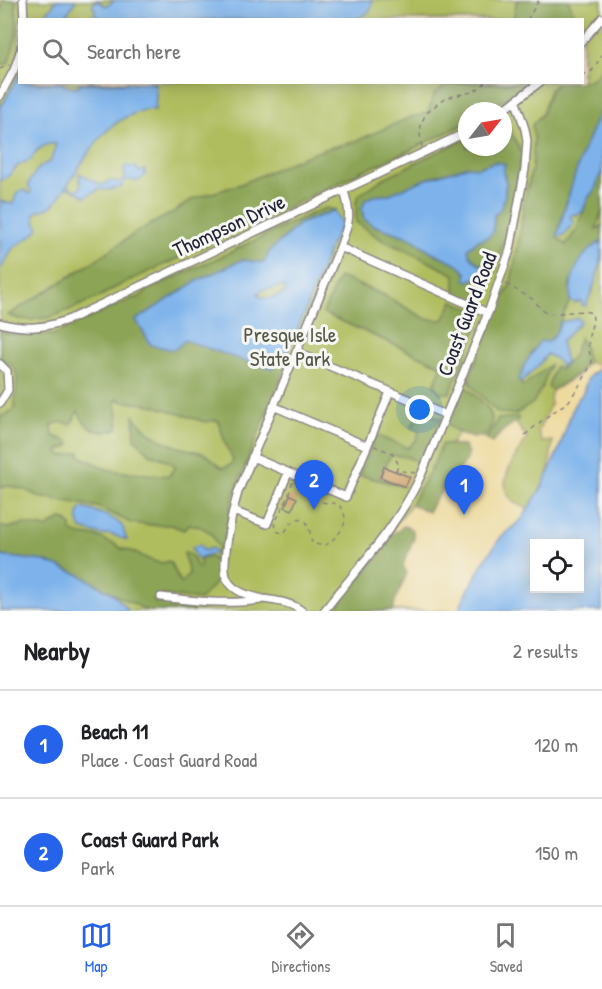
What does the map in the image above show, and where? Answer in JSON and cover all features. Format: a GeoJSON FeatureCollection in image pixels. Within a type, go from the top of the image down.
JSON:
{"type":"FeatureCollection","features":[{"type":"Feature","properties":{"kind":"street"},"geometry":{"type":"LineString","coordinates":[[23,0],[24,18]]}},
{"type":"Feature","properties":{"kind":"street"},"geometry":{"type":"LineString","coordinates":[[584,39],[602,18]]}},
{"type":"Feature","properties":{"kind":"street"},"geometry":{"type":"LineString","coordinates":[[0,96],[18,58]]}},
{"type":"Feature","properties":{"kind":"street"},"geometry":{"type":"LineString","coordinates":[[512,105],[538,84]]}},
{"type":"Feature","properties":{"kind":"street","name":"Coast Guard Road"},"geometry":{"type":"LineString","coordinates":[[324,611],[396,521],[409,501],[488,313],[510,250],[526,156],[525,129],[516,102]]}},
{"type":"Feature","properties":{"kind":"street","name":"Thompson Drive"},"geometry":{"type":"LineString","coordinates":[[0,323],[39,328],[70,319],[458,136]]}},
{"type":"Feature","properties":{"kind":"street"},"geometry":{"type":"LineString","coordinates":[[302,611],[292,605],[244,594],[233,587],[225,575],[225,560],[238,492],[349,222],[350,214],[344,191]]}},
{"type":"Feature","properties":{"kind":"street"},"geometry":{"type":"LineString","coordinates":[[340,247],[488,313]]}},
{"type":"Feature","properties":{"kind":"street"},"geometry":{"type":"LineString","coordinates":[[296,352],[446,415]]}},
{"type":"Feature","properties":{"kind":"street"},"geometry":{"type":"LineString","coordinates":[[0,364],[7,371],[8,390],[0,402]]}},
{"type":"Feature","properties":{"kind":"street"},"geometry":{"type":"LineString","coordinates":[[0,376],[7,371]]}},
{"type":"Feature","properties":{"kind":"street"},"geometry":{"type":"LineString","coordinates":[[252,457],[346,497],[390,392]]}},
{"type":"Feature","properties":{"kind":"street"},"geometry":{"type":"LineString","coordinates":[[273,406],[367,445]]}},
{"type":"Feature","properties":{"kind":"street"},"geometry":{"type":"LineString","coordinates":[[233,511],[267,524],[288,473]]}},
{"type":"Feature","properties":{"kind":"street"},"geometry":{"type":"LineString","coordinates":[[161,597],[240,603],[265,599]]}},
{"type":"Feature","properties":{"kind":"path"},"geometry":{"type":"LineString","coordinates":[[528,18],[539,0]]}},
{"type":"Feature","properties":{"kind":"path"},"geometry":{"type":"LineString","coordinates":[[584,74],[592,71],[602,55]]}},
{"type":"Feature","properties":{"kind":"path"},"geometry":{"type":"LineString","coordinates":[[423,154],[419,136],[421,123],[428,111],[446,98],[469,93],[484,84]]}},
{"type":"Feature","properties":{"kind":"path"},"geometry":{"type":"LineString","coordinates":[[500,281],[534,300],[548,314],[583,311],[592,313],[594,320],[588,348],[592,362],[583,380],[569,401],[525,435]]}},
{"type":"Feature","properties":{"kind":"path"},"geometry":{"type":"LineString","coordinates":[[367,445],[392,453],[399,465],[396,470],[422,473]]}},
{"type":"Feature","properties":{"kind":"path"},"geometry":{"type":"LineString","coordinates":[[294,482],[303,486],[309,497],[324,503],[338,504],[344,511],[344,527],[329,543],[322,546],[314,544],[311,540],[309,526],[304,520],[294,521],[284,533],[278,532],[274,525],[284,504],[294,482]]}},
{"type":"Feature","properties":{"kind":"green space","name":"Presque Isle State Park"},"geometry":{"type":"Polygon","coordinates":[[[0,0],[602,0],[602,366],[588,378],[541,489],[463,600],[459,611],[0,611],[0,0]]]}},
{"type":"Feature","properties":{"kind":"green space"},"geometry":{"type":"Polygon","coordinates":[[[4,0],[16,0],[17,34],[8,64],[0,64],[0,15],[4,0]]]}},
{"type":"Feature","properties":{"kind":"green space"},"geometry":{"type":"Polygon","coordinates":[[[517,0],[568,0],[575,16],[578,18],[513,18],[517,0]]]}},
{"type":"Feature","properties":{"kind":"green space"},"geometry":{"type":"Polygon","coordinates":[[[602,67],[602,108],[592,129],[566,203],[557,237],[566,245],[577,229],[588,198],[596,188],[602,170],[602,211],[596,229],[602,226],[602,241],[596,245],[570,283],[570,301],[556,333],[548,342],[543,341],[532,352],[519,381],[523,386],[550,365],[543,386],[533,403],[516,414],[498,413],[470,384],[470,377],[498,305],[510,286],[524,201],[532,169],[534,139],[532,125],[542,114],[550,90],[557,84],[584,84],[584,81],[596,75],[602,67]]]}},
{"type":"Feature","properties":{"kind":"green space"},"geometry":{"type":"Polygon","coordinates":[[[448,84],[525,84],[500,102],[458,102],[458,127],[122,284],[97,298],[52,317],[31,320],[8,315],[140,230],[193,199],[241,184],[298,159],[356,141],[411,117],[428,113],[434,94],[448,84]]]}},
{"type":"Feature","properties":{"kind":"green space"},"geometry":{"type":"Polygon","coordinates":[[[512,133],[522,155],[509,224],[491,285],[481,306],[455,293],[455,275],[382,240],[356,222],[356,202],[359,195],[384,178],[458,142],[458,156],[512,156],[512,133]],[[495,162],[477,168],[437,175],[387,195],[373,196],[362,210],[364,219],[373,225],[411,238],[432,252],[458,264],[472,279],[477,279],[487,269],[472,258],[468,248],[488,237],[494,224],[494,215],[502,202],[505,190],[503,172],[495,162]]]}},
{"type":"Feature","properties":{"kind":"green space"},"geometry":{"type":"Polygon","coordinates":[[[326,208],[335,210],[299,224],[270,251],[264,263],[242,260],[197,281],[136,320],[253,364],[272,368],[289,347],[289,358],[233,496],[218,580],[200,600],[163,595],[153,600],[155,603],[176,606],[191,605],[192,611],[148,611],[80,575],[44,561],[0,556],[0,526],[7,528],[24,524],[46,528],[61,519],[66,520],[71,526],[71,531],[80,535],[99,537],[154,562],[169,561],[181,583],[189,574],[184,553],[191,556],[198,568],[201,566],[199,560],[208,557],[219,558],[217,550],[220,548],[212,535],[199,527],[189,524],[184,530],[171,525],[131,523],[98,507],[56,501],[53,498],[41,498],[26,490],[9,486],[0,488],[0,418],[15,409],[17,379],[14,368],[0,358],[0,329],[8,334],[53,335],[133,298],[138,298],[149,289],[326,208]],[[118,398],[115,401],[118,428],[114,430],[102,432],[89,427],[78,411],[70,424],[61,422],[52,425],[53,436],[68,441],[70,445],[58,453],[66,456],[80,452],[80,456],[106,469],[169,476],[176,467],[150,454],[135,439],[134,416],[144,428],[163,441],[205,454],[223,468],[231,465],[233,459],[226,446],[218,420],[205,422],[152,405],[120,401],[118,398]]]}},
{"type":"Feature","properties":{"kind":"green space"},"geometry":{"type":"Polygon","coordinates":[[[339,277],[382,294],[426,319],[443,320],[453,301],[483,314],[450,393],[440,393],[434,385],[442,366],[323,313],[339,277]]]}},
{"type":"Feature","properties":{"kind":"green space"},"geometry":{"type":"Polygon","coordinates":[[[580,337],[588,362],[578,374],[552,391],[548,387],[555,366],[561,369],[573,356],[580,337]]]}},
{"type":"Feature","properties":{"kind":"green space"},"geometry":{"type":"Polygon","coordinates":[[[465,386],[484,403],[491,415],[492,422],[483,437],[463,434],[446,424],[465,386]]]}},
{"type":"Feature","properties":{"kind":"green space"},"geometry":{"type":"Polygon","coordinates":[[[419,409],[442,419],[422,464],[407,457],[391,455],[380,477],[405,487],[359,475],[376,435],[408,448],[417,439],[419,431],[411,427],[419,409]]]}},
{"type":"Feature","properties":{"kind":"green space"},"geometry":{"type":"Polygon","coordinates":[[[518,417],[518,420],[492,443],[486,439],[498,419],[518,417]]]}},
{"type":"Feature","properties":{"kind":"green space"},"geometry":{"type":"Polygon","coordinates":[[[442,444],[464,446],[468,453],[467,460],[428,512],[411,504],[433,466],[442,444]]]}},
{"type":"Feature","properties":{"kind":"green space"},"geometry":{"type":"Polygon","coordinates":[[[403,526],[413,531],[413,547],[405,579],[393,611],[336,611],[344,597],[343,592],[364,574],[389,541],[386,539],[403,526]]]}},
{"type":"Feature","properties":{"kind":"sand"},"geometry":{"type":"Polygon","coordinates":[[[588,362],[601,366],[588,378],[583,393],[574,405],[548,473],[553,441],[542,442],[538,431],[551,404],[552,391],[578,375],[588,362]]]}},
{"type":"Feature","properties":{"kind":"sand"},"geometry":{"type":"Polygon","coordinates":[[[515,422],[527,438],[508,471],[505,485],[514,503],[528,510],[522,519],[501,537],[463,600],[459,611],[393,611],[407,573],[403,565],[414,539],[413,531],[403,526],[388,535],[411,504],[428,512],[467,460],[468,453],[464,446],[451,444],[458,433],[483,437],[492,443],[515,422]]]}},
{"type":"Feature","properties":{"kind":"water"},"geometry":{"type":"Polygon","coordinates":[[[57,0],[76,0],[65,18],[43,18],[57,0]]]}},
{"type":"Feature","properties":{"kind":"water"},"geometry":{"type":"Polygon","coordinates":[[[96,0],[106,6],[115,0],[372,0],[368,12],[360,18],[99,18],[94,14],[95,9],[92,6],[96,0]]]}},
{"type":"Feature","properties":{"kind":"water"},"geometry":{"type":"Polygon","coordinates":[[[18,76],[18,84],[63,84],[73,87],[80,84],[155,84],[155,110],[139,112],[111,126],[95,144],[67,185],[75,190],[79,189],[81,185],[79,173],[103,185],[109,181],[120,182],[126,177],[123,169],[126,166],[136,167],[139,172],[145,170],[145,175],[139,181],[127,180],[122,187],[99,189],[85,197],[66,187],[51,206],[37,211],[35,220],[39,228],[13,248],[0,270],[0,201],[13,204],[17,192],[24,190],[30,194],[28,185],[37,170],[51,161],[56,144],[49,144],[41,148],[31,160],[18,166],[0,181],[0,109],[18,76]]]}},
{"type":"Feature","properties":{"kind":"water"},"geometry":{"type":"Polygon","coordinates":[[[602,108],[602,172],[583,211],[570,217],[574,222],[564,235],[557,237],[582,155],[602,108]]]}},
{"type":"Feature","properties":{"kind":"water"},"geometry":{"type":"Polygon","coordinates":[[[495,162],[505,164],[503,173],[506,183],[505,195],[500,210],[494,215],[493,232],[468,248],[472,258],[487,269],[486,275],[468,281],[465,279],[467,274],[458,264],[432,252],[411,238],[373,225],[364,219],[362,210],[365,200],[373,196],[387,195],[468,166],[477,168],[495,162]]]}},
{"type":"Feature","properties":{"kind":"water"},"geometry":{"type":"Polygon","coordinates":[[[335,210],[343,223],[331,244],[289,347],[272,368],[253,364],[185,340],[174,350],[151,345],[136,320],[197,281],[242,260],[264,263],[270,251],[299,224],[335,210]],[[283,286],[262,290],[258,294],[260,297],[272,298],[284,293],[286,289],[283,286]]]}},
{"type":"Feature","properties":{"kind":"water"},"geometry":{"type":"Polygon","coordinates":[[[602,241],[601,258],[586,306],[580,301],[576,303],[570,301],[571,283],[577,266],[587,252],[602,241]]]}},
{"type":"Feature","properties":{"kind":"water"},"geometry":{"type":"Polygon","coordinates":[[[576,318],[580,321],[579,323],[561,342],[566,362],[561,367],[554,358],[547,354],[538,366],[521,382],[519,381],[525,364],[540,341],[548,342],[556,333],[560,322],[576,318]]]}},
{"type":"Feature","properties":{"kind":"water"},"geometry":{"type":"Polygon","coordinates":[[[602,366],[602,611],[459,611],[484,561],[501,537],[522,519],[541,489],[559,449],[574,405],[583,393],[588,378],[602,366]]]}},
{"type":"Feature","properties":{"kind":"water"},"geometry":{"type":"Polygon","coordinates":[[[82,508],[104,514],[119,523],[127,540],[110,534],[102,535],[81,529],[78,518],[82,508]]]}},
{"type":"Feature","properties":{"kind":"water"},"geometry":{"type":"Polygon","coordinates":[[[200,545],[203,550],[214,549],[215,554],[197,559],[192,548],[200,545]]]}},
{"type":"Feature","properties":{"kind":"water"},"geometry":{"type":"Polygon","coordinates":[[[0,556],[44,561],[80,575],[112,593],[129,611],[0,611],[0,556]]]}},
{"type":"Feature","properties":{"kind":"building"},"geometry":{"type":"Polygon","coordinates":[[[384,467],[410,477],[405,487],[380,477],[384,467]]]}},
{"type":"Feature","properties":{"kind":"building"},"geometry":{"type":"Polygon","coordinates":[[[290,495],[297,498],[292,510],[285,507],[290,495]]]}},
{"type":"Feature","properties":{"kind":"place","name":"Coast Guard Park"},"geometry":{"type":"Point","coordinates":[314,510]}},
{"type":"Feature","properties":{"kind":"place","name":"Beach 11"},"geometry":{"type":"Point","coordinates":[464,515]}}]}
